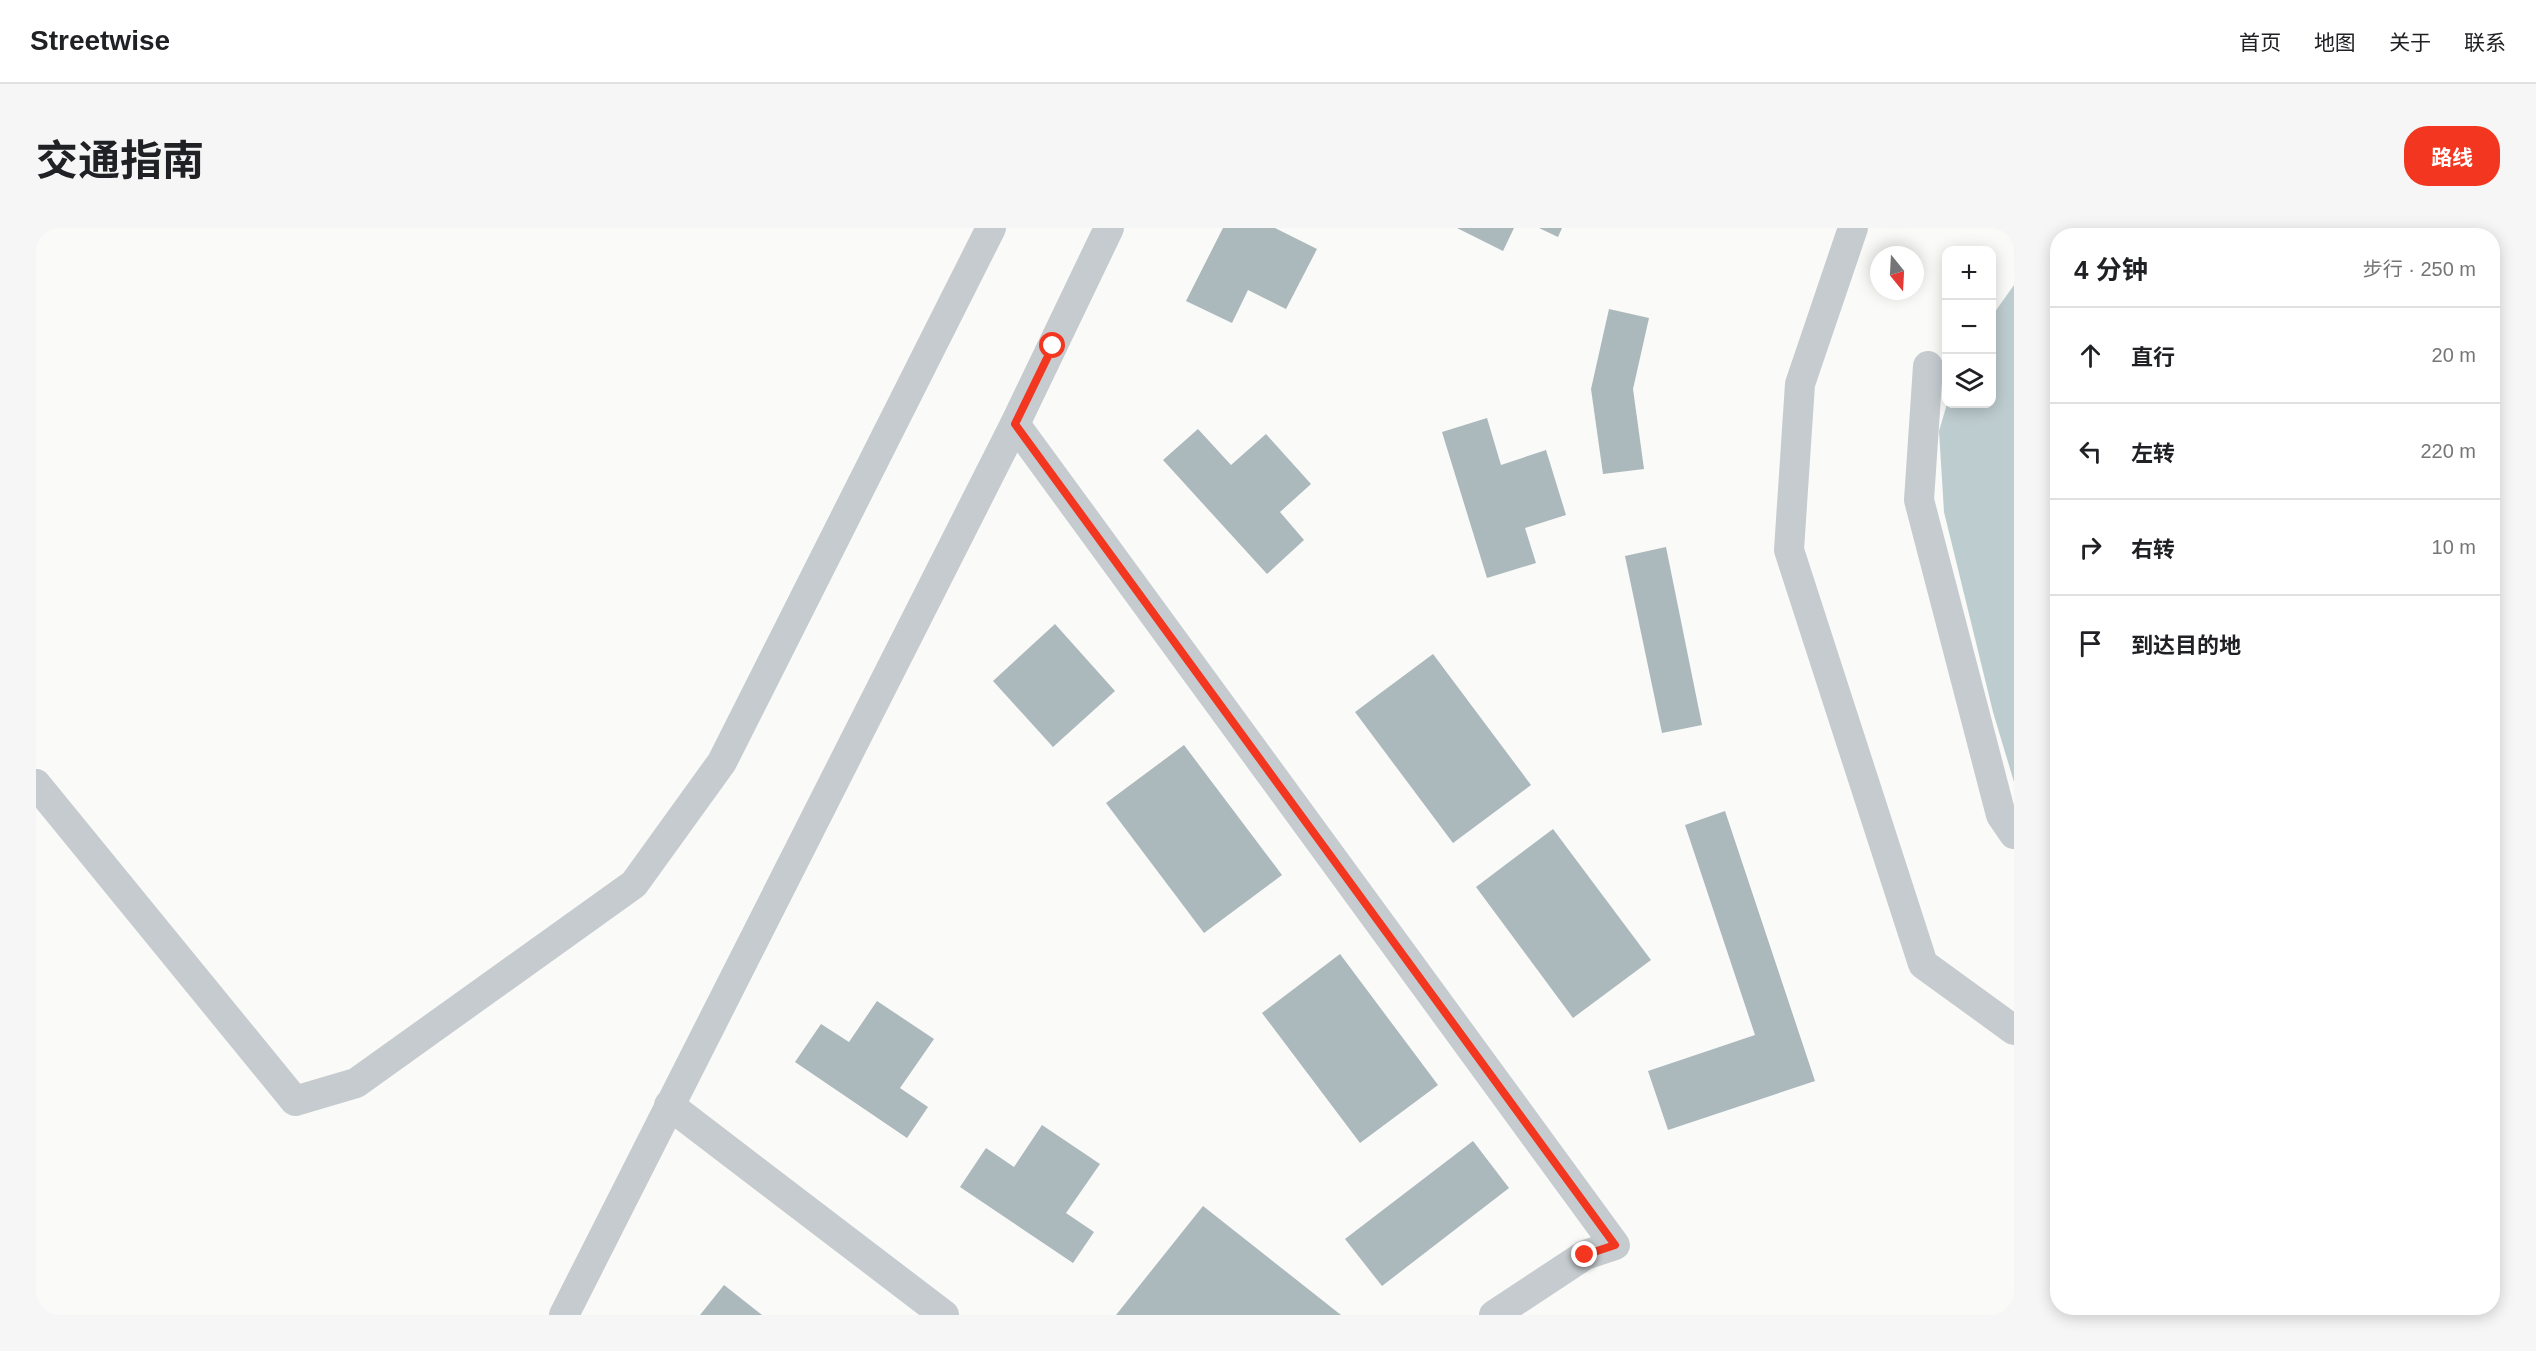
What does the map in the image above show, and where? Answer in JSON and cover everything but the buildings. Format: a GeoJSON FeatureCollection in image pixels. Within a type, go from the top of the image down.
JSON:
{"type":"FeatureCollection","features":[{"type":"Feature","properties":{"kind":"street"},"geometry":{"type":"LineString","coordinates":[[36,783],[295,1101],[356,1083],[634,884],[722,762],[991,228]]}},
{"type":"Feature","properties":{"kind":"street"},"geometry":{"type":"LineString","coordinates":[[564,1315],[1015,424],[1110,228]]}},
{"type":"Feature","properties":{"kind":"street"},"geometry":{"type":"LineString","coordinates":[[1853,228],[1800,384],[1789,550],[1923,964],[2014,1030]]}},
{"type":"Feature","properties":{"kind":"street"},"geometry":{"type":"LineString","coordinates":[[1928,366],[1919,500],[2001,815],[2014,834]]}},
{"type":"Feature","properties":{"kind":"street"},"geometry":{"type":"LineString","coordinates":[[1015,424],[1615,1245],[1585,1255],[1494,1315]]}},
{"type":"Feature","properties":{"kind":"street"},"geometry":{"type":"LineString","coordinates":[[669,1105],[944,1315]]}},
{"type":"Feature","properties":{"kind":"shaded area"},"geometry":{"type":"Polygon","coordinates":[[[2014,285],[2014,782],[1993,712],[1944,512],[1939,431],[1946,408],[1996,408],[1996,310],[2014,285]]]}},
{"type":"Feature","properties":{"kind":"route"},"geometry":{"type":"LineString","coordinates":[[1053,346],[1015,424],[1615,1245],[1585,1255]]}}]}
